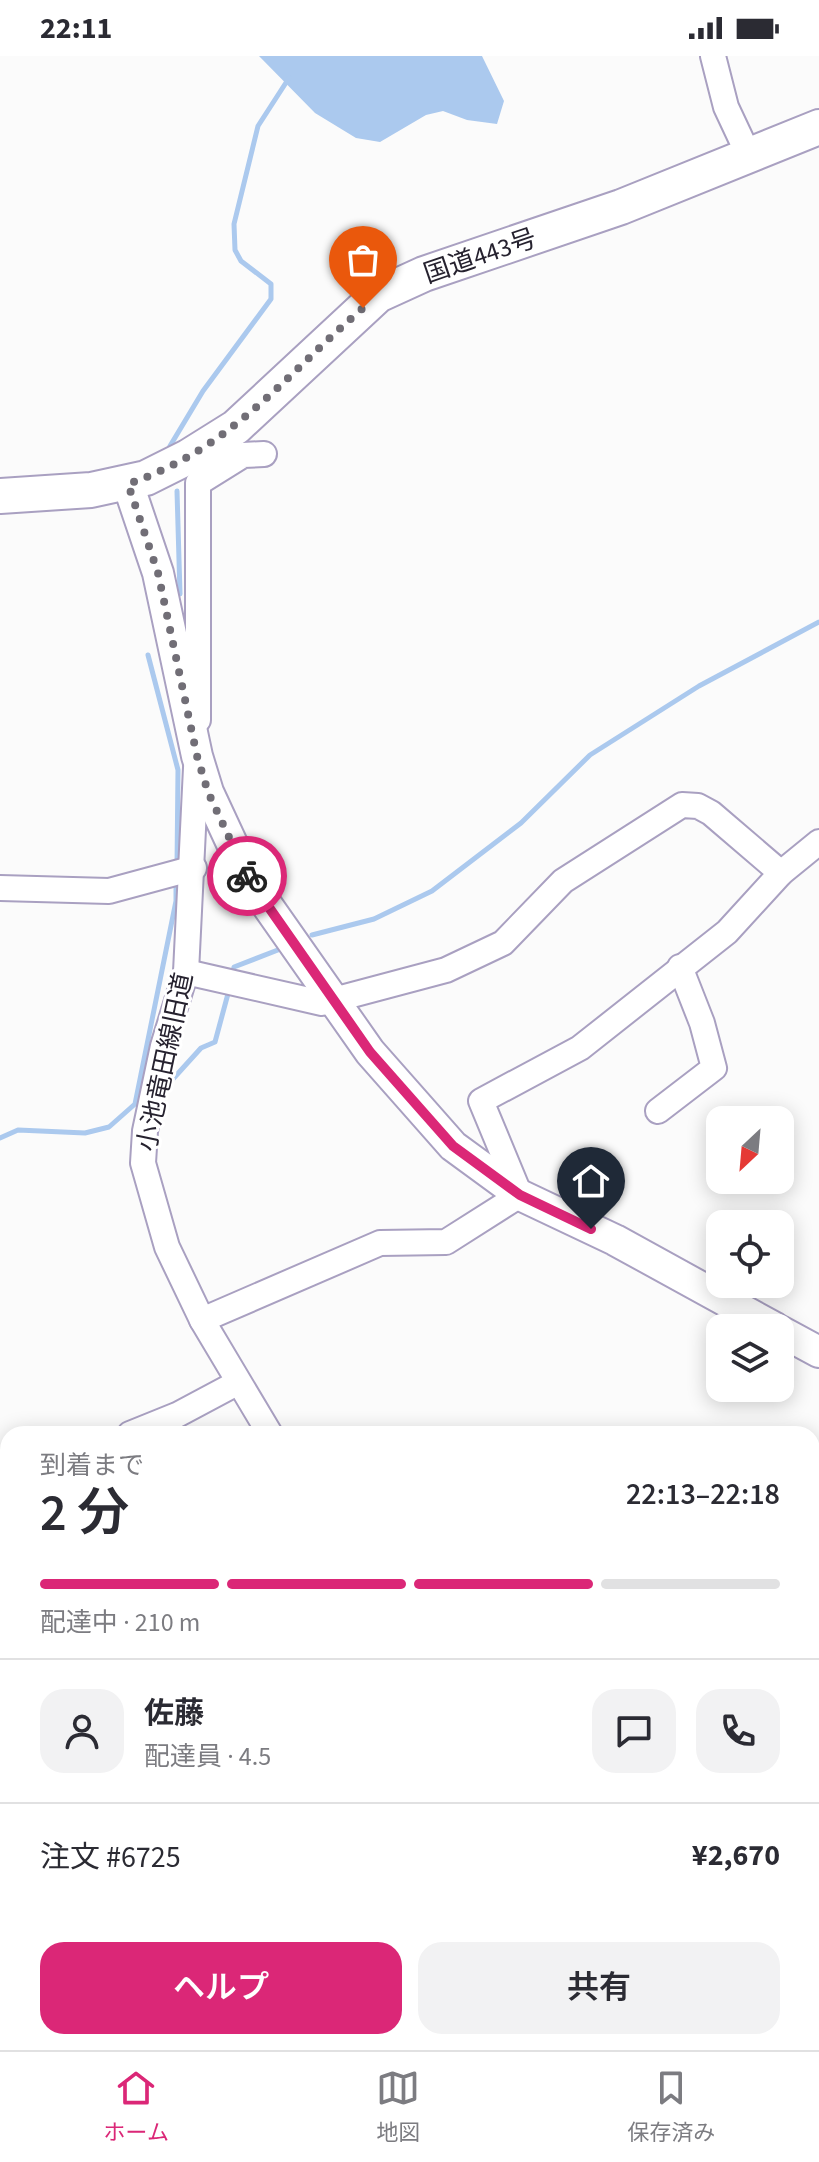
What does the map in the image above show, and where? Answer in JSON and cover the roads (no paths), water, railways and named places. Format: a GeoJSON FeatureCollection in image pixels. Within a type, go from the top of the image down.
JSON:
{"type":"FeatureCollection","features":[{"type":"Feature","properties":{"kind":"highway","name":"国道443号"},"geometry":{"type":"LineString","coordinates":[[0,496],[128,484],[188,457],[236,427],[378,295],[424,274],[594,217],[819,127]]}},
{"type":"Feature","properties":{"kind":"main road"},"geometry":{"type":"LineString","coordinates":[[128,484],[158,573],[197,756],[208,792],[248,878],[370,1052],[453,1146],[520,1195],[615,1240],[751,1314]]}},
{"type":"Feature","properties":{"kind":"main road"},"geometry":{"type":"LineString","coordinates":[[794,1338],[819,1352]]}},
{"type":"Feature","properties":{"kind":"street"},"geometry":{"type":"LineString","coordinates":[[713,56],[726,107],[749,156]]}},
{"type":"Feature","properties":{"kind":"street","name":"小池竜田線旧道"},"geometry":{"type":"LineString","coordinates":[[264,454],[243,455],[198,483],[197,756],[182,872],[186,972],[163,1046],[145,1131],[143,1163],[167,1247],[202,1320],[265,1426]]}},
{"type":"Feature","properties":{"kind":"street"},"geometry":{"type":"LineString","coordinates":[[186,972],[322,1003],[446,970],[503,943],[563,881],[663,814],[682,805],[698,806],[711,813],[781,873]]}},
{"type":"Feature","properties":{"kind":"street"},"geometry":{"type":"LineString","coordinates":[[202,1320],[380,1243],[446,1242],[520,1195],[481,1101],[580,1048],[727,932],[781,873],[819,842]]}},
{"type":"Feature","properties":{"kind":"street"},"geometry":{"type":"LineString","coordinates":[[0,888],[109,891],[182,872]]}},
{"type":"Feature","properties":{"kind":"street"},"geometry":{"type":"LineString","coordinates":[[658,1111],[714,1068],[702,1023],[680,967]]}},
{"type":"Feature","properties":{"kind":"street"},"geometry":{"type":"LineString","coordinates":[[150,1426],[237,1383]]}},
{"type":"Feature","properties":{"kind":"water"},"geometry":{"type":"Polygon","coordinates":[[[259,56],[482,56],[504,101],[497,124],[467,120],[443,111],[426,115],[380,142],[356,138],[315,113],[259,56]]]}},
{"type":"Feature","properties":{"kind":"waterway"},"geometry":{"type":"LineString","coordinates":[[170,446],[203,391],[271,299],[271,284],[241,261],[235,250],[234,224],[258,126],[289,78]]}},
{"type":"Feature","properties":{"kind":"waterway"},"geometry":{"type":"LineString","coordinates":[[177,491],[180,594]]}},
{"type":"Feature","properties":{"kind":"waterway"},"geometry":{"type":"LineString","coordinates":[[312,935],[374,919],[432,891],[521,823],[590,755],[699,686],[819,622]]}},
{"type":"Feature","properties":{"kind":"waterway"},"geometry":{"type":"LineString","coordinates":[[148,655],[178,770],[177,866]]}},
{"type":"Feature","properties":{"kind":"waterway"},"geometry":{"type":"LineString","coordinates":[[0,1138],[18,1130],[85,1133],[109,1127],[135,1104],[176,901],[176,880]]}},
{"type":"Feature","properties":{"kind":"waterway"},"geometry":{"type":"LineString","coordinates":[[232,977],[234,967],[283,948]]}},
{"type":"Feature","properties":{"kind":"waterway"},"geometry":{"type":"LineString","coordinates":[[163,1090],[201,1048],[215,1042],[229,990]]}}]}
